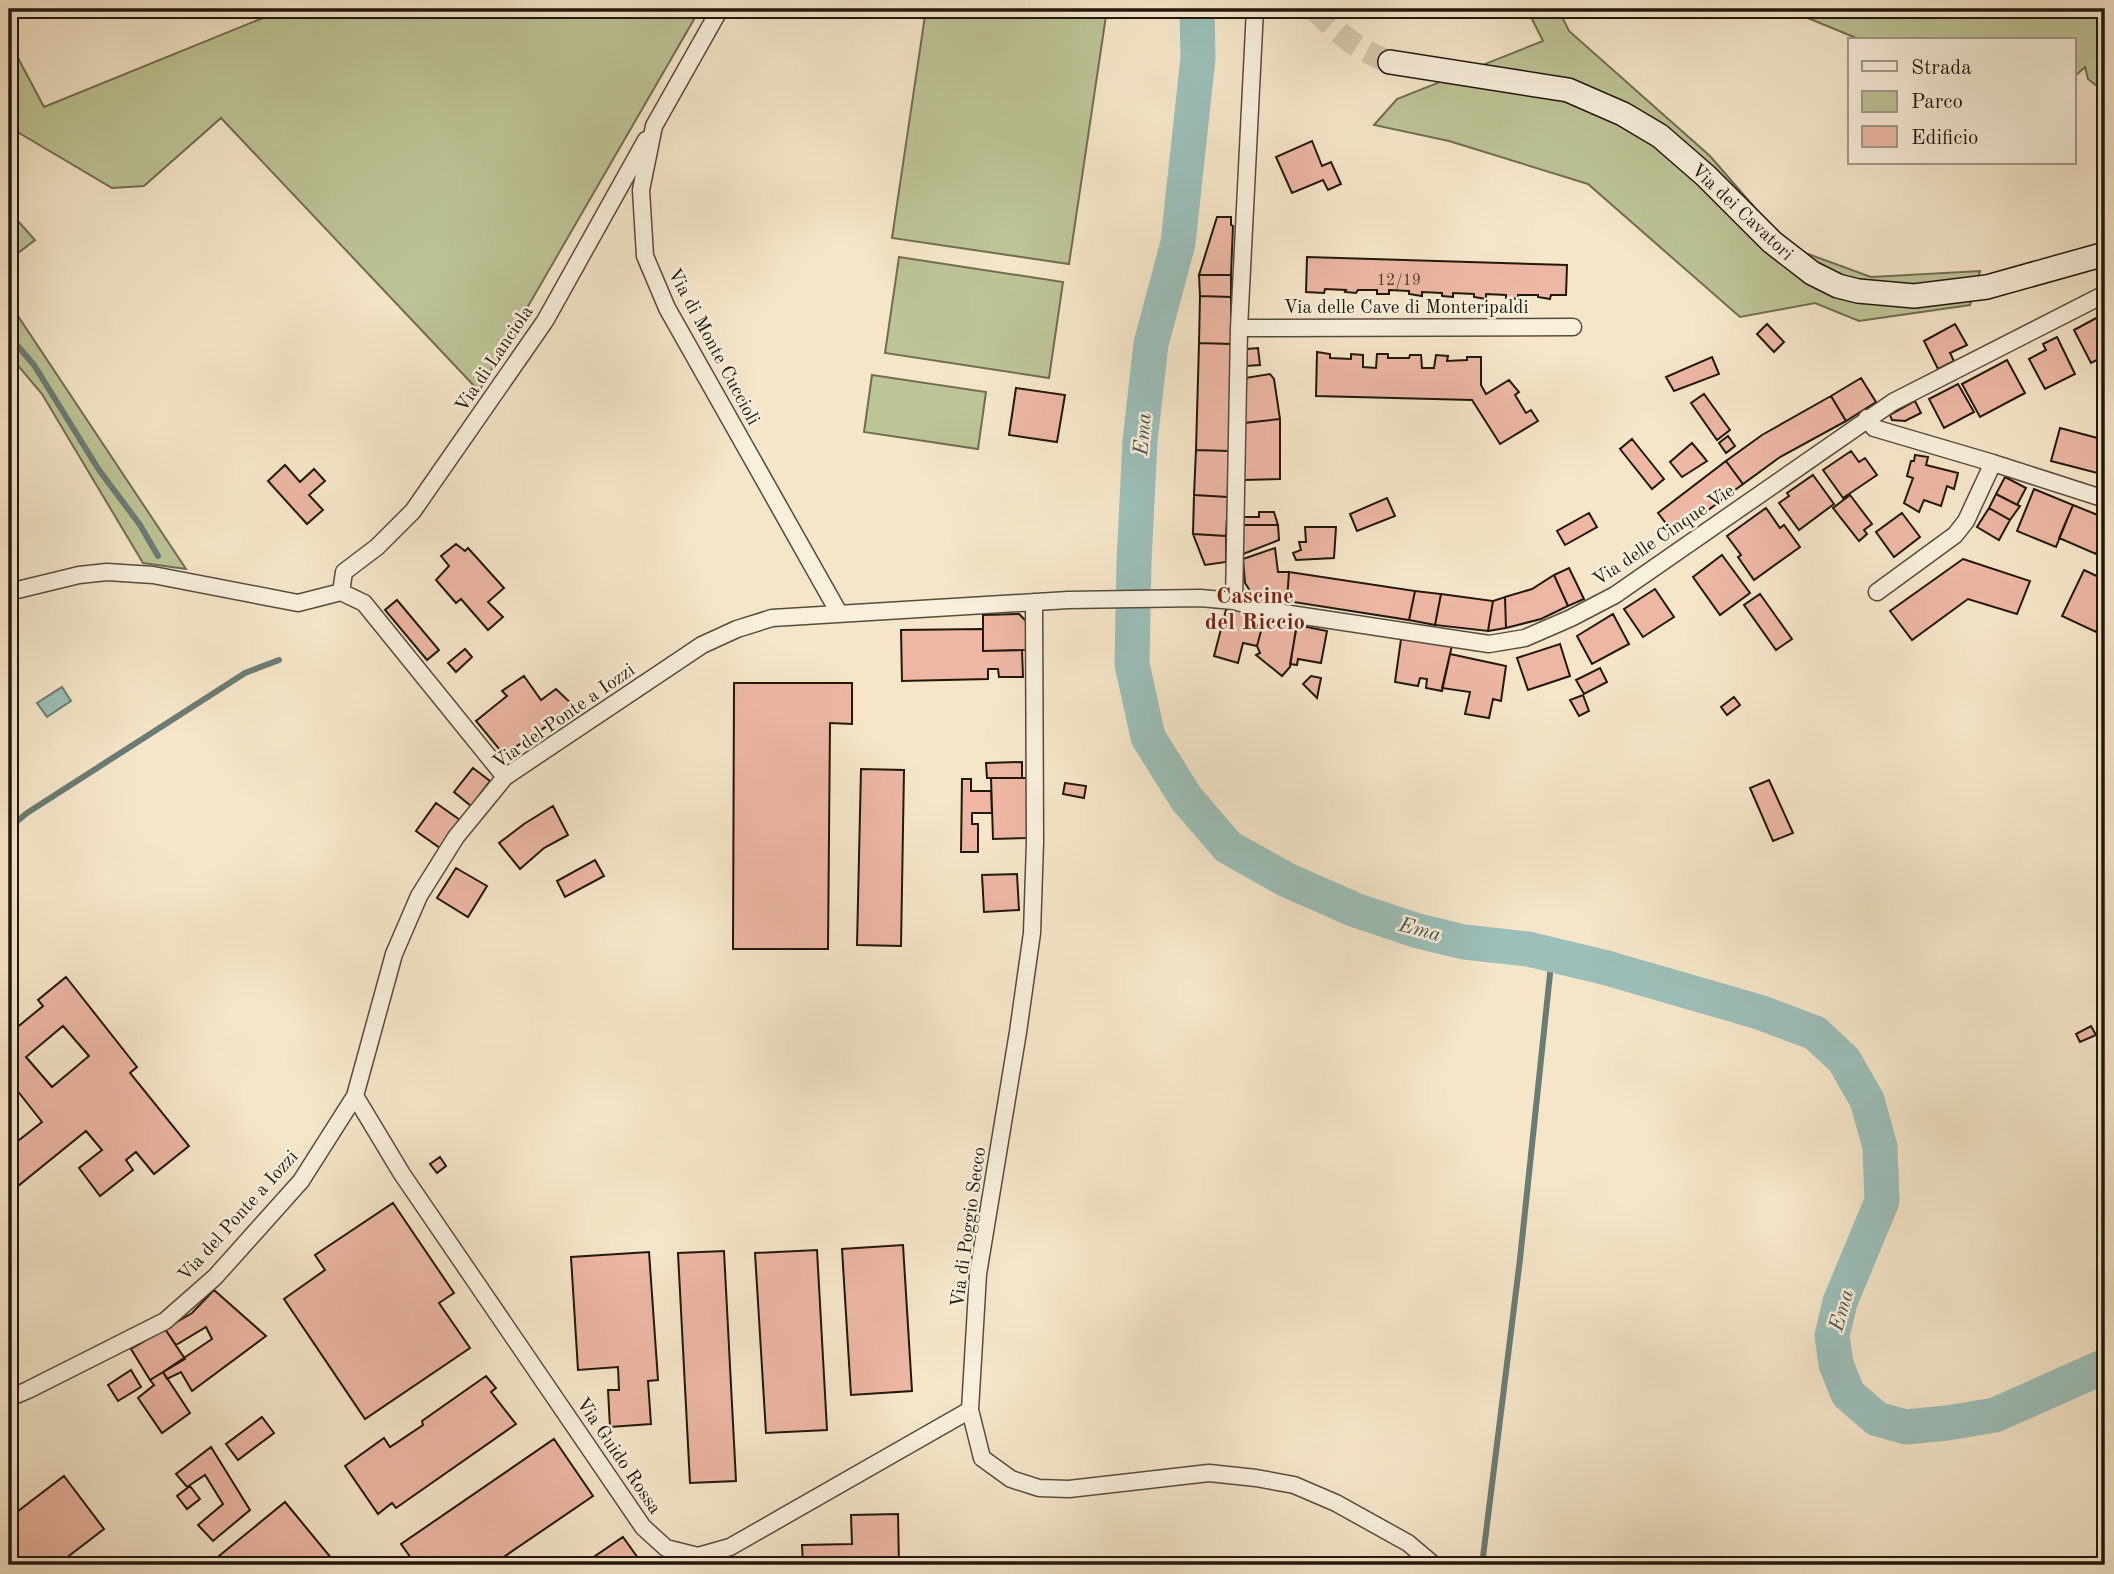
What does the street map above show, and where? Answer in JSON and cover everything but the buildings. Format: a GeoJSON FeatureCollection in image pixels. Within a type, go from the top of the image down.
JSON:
{"type":"FeatureCollection","features":[{"type":"Feature","properties":{"kind":"street","name":"Via di Monte Cuccioli"},"geometry":{"type":"LineString","coordinates":[[720,9],[654,126],[640,190],[645,256],[667,308],[839,613]]}},
{"type":"Feature","properties":{"kind":"street"},"geometry":{"type":"LineString","coordinates":[[1234,601],[1239,328],[1255,9]]}},
{"type":"Feature","properties":{"kind":"street","name":"Via dei Cavatori"},"geometry":{"type":"LineString","coordinates":[[1390,62],[1568,90],[1623,114],[1660,136],[1706,176],[1772,242],[1812,273],[1838,286],[1858,291],[1914,296],[1987,287],[2105,254]]}},
{"type":"Feature","properties":{"kind":"street","name":"Via di Lanciola"},"geometry":{"type":"LineString","coordinates":[[341,592],[344,572],[377,547],[413,511],[545,321],[654,126]]}},
{"type":"Feature","properties":{"kind":"street","name":"Via delle Cinque Vie"},"geometry":{"type":"LineString","coordinates":[[1204,598],[1234,601],[1270,611],[1489,644],[1525,638],[1615,595],[1893,402],[2105,294]]}},
{"type":"Feature","properties":{"kind":"street","name":"Via delle Cave di Monteripaldi"},"geometry":{"type":"LineString","coordinates":[[1239,328],[1573,327]]}},
{"type":"Feature","properties":{"kind":"street"},"geometry":{"type":"LineString","coordinates":[[1867,418],[1874,428],[2105,499]]}},
{"type":"Feature","properties":{"kind":"street"},"geometry":{"type":"LineString","coordinates":[[1877,593],[1955,536],[1966,521],[1993,463]]}},
{"type":"Feature","properties":{"kind":"street"},"geometry":{"type":"LineString","coordinates":[[9,592],[79,575],[107,572],[153,575],[298,603],[341,592],[364,603],[505,777]]}},
{"type":"Feature","properties":{"kind":"street","name":"Via del Ponte a Iozzi"},"geometry":{"type":"LineString","coordinates":[[9,1398],[165,1321],[215,1277],[301,1181],[355,1096],[394,954],[419,896],[456,837],[505,777],[702,645],[737,629],[772,618],[1068,600],[1204,598]]}},
{"type":"Feature","properties":{"kind":"street","name":"Via di Poggio Secco"},"geometry":{"type":"LineString","coordinates":[[1034,602],[1035,842],[1031,933],[1016,1045],[978,1274],[970,1410],[982,1458],[1011,1479],[1039,1488],[1069,1489],[1209,1473],[1294,1485],[1336,1503],[1408,1543],[1434,1565]]}},
{"type":"Feature","properties":{"kind":"street","name":"Via Guido Rossa"},"geometry":{"type":"LineString","coordinates":[[355,1096],[402,1174],[643,1527],[666,1548],[698,1556],[730,1547],[970,1410]]}},
{"type":"Feature","properties":{"kind":"green space"},"geometry":{"type":"Polygon","coordinates":[[[285,9],[700,9],[479,391],[221,118],[144,186],[112,188],[9,127],[9,41],[44,107],[285,9]]]}},
{"type":"Feature","properties":{"kind":"green space"},"geometry":{"type":"Polygon","coordinates":[[[926,9],[1107,9],[1069,264],[892,238],[926,9]]]}},
{"type":"Feature","properties":{"kind":"green space"},"geometry":{"type":"Polygon","coordinates":[[[1527,9],[1558,9],[1569,31],[1710,156],[1789,247],[1871,277],[1980,271],[1970,305],[1859,321],[1815,303],[1740,317],[1588,184],[1449,141],[1374,125],[1397,99],[1543,41],[1527,9]]]}},
{"type":"Feature","properties":{"kind":"green space"},"geometry":{"type":"Polygon","coordinates":[[[1786,9],[2105,9],[2105,87],[2102,90],[2088,79],[2085,67],[2076,75],[2076,38],[1856,38],[1786,9]]]}},
{"type":"Feature","properties":{"kind":"green space"},"geometry":{"type":"Polygon","coordinates":[[[9,211],[35,240],[9,260],[9,211]]]}},
{"type":"Feature","properties":{"kind":"green space"},"geometry":{"type":"Polygon","coordinates":[[[899,257],[1063,282],[1049,378],[885,353],[899,257]]]}},
{"type":"Feature","properties":{"kind":"green space"},"geometry":{"type":"Polygon","coordinates":[[[9,293],[14,310],[186,569],[143,563],[42,394],[9,355],[9,293]]]}},
{"type":"Feature","properties":{"kind":"green space"},"geometry":{"type":"Polygon","coordinates":[[[872,375],[986,392],[978,449],[864,432],[872,375]]]}},
{"type":"Feature","properties":{"kind":"water"},"geometry":{"type":"Polygon","coordinates":[[[62,687],[71,701],[47,717],[37,703],[62,687]]]}},
{"type":"Feature","properties":{"kind":"waterway","name":"Ema"},"geometry":{"type":"LineString","coordinates":[[1197,9],[1198,58],[1178,243],[1151,344],[1140,441],[1132,664],[1148,737],[1186,798],[1228,847],[1287,880],[1355,910],[1418,931],[1464,942],[1528,949],[1607,968],[1759,1012],[1815,1033],[1844,1060],[1867,1100],[1880,1147],[1882,1201],[1840,1302],[1832,1336],[1836,1364],[1848,1394],[1877,1419],[1906,1427],[1995,1415],[2105,1366]]}},
{"type":"Feature","properties":{"kind":"waterway"},"geometry":{"type":"LineString","coordinates":[[9,336],[34,365],[99,470],[140,525],[158,556]]}},
{"type":"Feature","properties":{"kind":"waterway"},"geometry":{"type":"LineString","coordinates":[[9,828],[27,813],[245,673],[279,660]]}},
{"type":"Feature","properties":{"kind":"waterway"},"geometry":{"type":"LineString","coordinates":[[1482,1565],[1520,1259],[1552,955]]}},
{"type":"Feature","properties":{"kind":"tunnel"},"geometry":{"type":"LineString","coordinates":[[1314,9],[1349,40],[1390,62]]}},
{"type":"Feature","properties":{"kind":"district","name":"Cascine del Riccio"},"geometry":{"type":"Point","coordinates":[1255,608]}}]}
